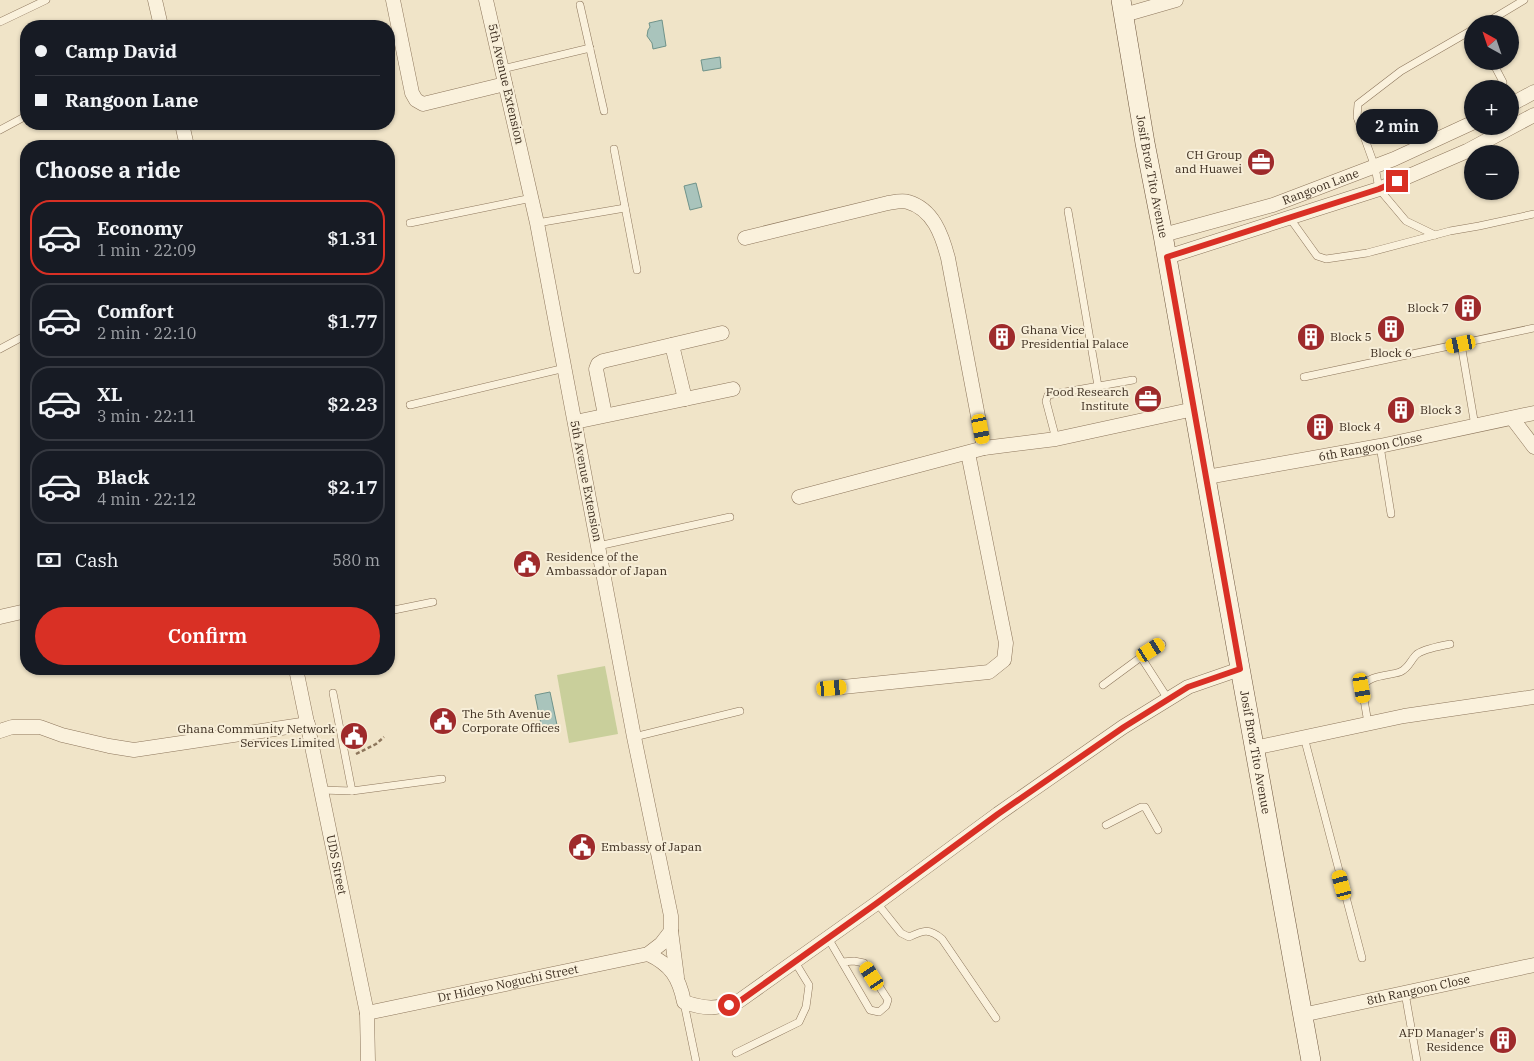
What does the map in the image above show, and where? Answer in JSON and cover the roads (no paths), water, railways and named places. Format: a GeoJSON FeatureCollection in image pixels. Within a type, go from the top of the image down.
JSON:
{"type":"FeatureCollection","features":[{"type":"Feature","properties":{"kind":"street"},"geometry":{"type":"LineString","coordinates":[[155,0],[160,20]]}},
{"type":"Feature","properties":{"kind":"street"},"geometry":{"type":"LineString","coordinates":[[393,0],[412,93],[416,100],[423,104],[505,84]]}},
{"type":"Feature","properties":{"kind":"street","name":"5th Avenue Extension"},"geometry":{"type":"LineString","coordinates":[[486,0],[537,223],[634,737],[671,916],[677,977],[684,1002]]}},
{"type":"Feature","properties":{"kind":"street"},"geometry":{"type":"LineString","coordinates":[[1123,8],[1176,0]]}},
{"type":"Feature","properties":{"kind":"street","name":"Josif Broz Tito Avenue"},"geometry":{"type":"LineString","coordinates":[[1123,8],[1145,143],[1207,477],[1311,1061]]}},
{"type":"Feature","properties":{"kind":"street"},"geometry":{"type":"LineString","coordinates":[[1519,100],[1534,92]]}},
{"type":"Feature","properties":{"kind":"street","name":"Rangoon Lane"},"geometry":{"type":"LineString","coordinates":[[1167,257],[1379,189],[1467,151],[1534,116]]}},
{"type":"Feature","properties":{"kind":"street","name":"Rangoon Lane"},"geometry":{"type":"LineString","coordinates":[[1163,235],[1273,204],[1375,167],[1464,127]]}},
{"type":"Feature","properties":{"kind":"street"},"geometry":{"type":"LineString","coordinates":[[745,238],[888,203],[907,201],[925,210],[937,225],[948,258],[984,448]]}},
{"type":"Feature","properties":{"kind":"street"},"geometry":{"type":"LineString","coordinates":[[604,415],[596,369],[598,364],[603,361],[722,333]]}},
{"type":"Feature","properties":{"kind":"street"},"geometry":{"type":"LineString","coordinates":[[672,345],[685,399]]}},
{"type":"Feature","properties":{"kind":"street"},"geometry":{"type":"LineString","coordinates":[[575,422],[733,389]]}},
{"type":"Feature","properties":{"kind":"street"},"geometry":{"type":"LineString","coordinates":[[799,497],[984,448],[1056,440],[1194,409]]}},
{"type":"Feature","properties":{"kind":"street","name":"6th Rangoon Close"},"geometry":{"type":"LineString","coordinates":[[1207,477],[1380,446],[1534,413]]}},
{"type":"Feature","properties":{"kind":"street"},"geometry":{"type":"LineString","coordinates":[[1512,418],[1534,447]]}},
{"type":"Feature","properties":{"kind":"street"},"geometry":{"type":"LineString","coordinates":[[832,688],[989,672],[1004,660],[1006,643],[968,453]]}},
{"type":"Feature","properties":{"kind":"street"},"geometry":{"type":"LineString","coordinates":[[0,617],[20,613]]}},
{"type":"Feature","properties":{"kind":"street"},"geometry":{"type":"LineString","coordinates":[[684,1002],[702,1008],[719,1008],[740,1001],[998,814],[1124,727],[1188,687],[1240,669]]}},
{"type":"Feature","properties":{"kind":"street","name":"UDS Street"},"geometry":{"type":"LineString","coordinates":[[297,675],[367,1013],[368,1061]]}},
{"type":"Feature","properties":{"kind":"street"},"geometry":{"type":"LineString","coordinates":[[1254,748],[1404,716],[1534,697]]}},
{"type":"Feature","properties":{"kind":"street"},"geometry":{"type":"LineString","coordinates":[[0,731],[12,727],[40,727],[62,736],[134,750],[308,724]]}},
{"type":"Feature","properties":{"kind":"street"},"geometry":{"type":"LineString","coordinates":[[671,931],[661,944],[648,954],[659,959],[677,977]]}},
{"type":"Feature","properties":{"kind":"street","name":"Dr Hideyo Noguchi Street"},"geometry":{"type":"LineString","coordinates":[[367,1013],[648,954]]}},
{"type":"Feature","properties":{"kind":"street","name":"8th Rangoon Close"},"geometry":{"type":"LineString","coordinates":[[1302,1015],[1534,965]]}},
{"type":"Feature","properties":{"kind":"lane"},"geometry":{"type":"LineString","coordinates":[[0,22],[46,0]]}},
{"type":"Feature","properties":{"kind":"lane"},"geometry":{"type":"LineString","coordinates":[[1499,15],[1524,0]]}},
{"type":"Feature","properties":{"kind":"lane"},"geometry":{"type":"LineString","coordinates":[[580,5],[604,111]]}},
{"type":"Feature","properties":{"kind":"lane"},"geometry":{"type":"LineString","coordinates":[[1435,235],[1406,221],[1379,189],[1375,167],[1357,117],[1358,104],[1401,71],[1464,35]]}},
{"type":"Feature","properties":{"kind":"lane"},"geometry":{"type":"LineString","coordinates":[[502,69],[590,48]]}},
{"type":"Feature","properties":{"kind":"lane"},"geometry":{"type":"LineString","coordinates":[[0,130],[20,119]]}},
{"type":"Feature","properties":{"kind":"lane"},"geometry":{"type":"LineString","coordinates":[[614,149],[637,270]]}},
{"type":"Feature","properties":{"kind":"lane"},"geometry":{"type":"LineString","coordinates":[[410,223],[532,198]]}},
{"type":"Feature","properties":{"kind":"lane"},"geometry":{"type":"LineString","coordinates":[[537,223],[625,208]]}},
{"type":"Feature","properties":{"kind":"lane"},"geometry":{"type":"LineString","coordinates":[[1068,211],[1098,386]]}},
{"type":"Feature","properties":{"kind":"lane"},"geometry":{"type":"LineString","coordinates":[[1290,217],[1317,256],[1326,259],[1374,251],[1435,235],[1534,214]]}},
{"type":"Feature","properties":{"kind":"lane"},"geometry":{"type":"LineString","coordinates":[[1304,377],[1534,328]]}},
{"type":"Feature","properties":{"kind":"lane"},"geometry":{"type":"LineString","coordinates":[[0,348],[20,338]]}},
{"type":"Feature","properties":{"kind":"lane"},"geometry":{"type":"LineString","coordinates":[[1461,344],[1475,426]]}},
{"type":"Feature","properties":{"kind":"lane"},"geometry":{"type":"LineString","coordinates":[[410,405],[565,368]]}},
{"type":"Feature","properties":{"kind":"lane"},"geometry":{"type":"LineString","coordinates":[[1056,440],[1046,401],[1048,395],[1132,380]]}},
{"type":"Feature","properties":{"kind":"lane"},"geometry":{"type":"LineString","coordinates":[[1380,446],[1391,514]]}},
{"type":"Feature","properties":{"kind":"lane"},"geometry":{"type":"LineString","coordinates":[[598,546],[730,517]]}},
{"type":"Feature","properties":{"kind":"lane"},"geometry":{"type":"LineString","coordinates":[[395,610],[433,602]]}},
{"type":"Feature","properties":{"kind":"lane"},"geometry":{"type":"LineString","coordinates":[[1103,685],[1140,657],[1162,644]]}},
{"type":"Feature","properties":{"kind":"lane"},"geometry":{"type":"LineString","coordinates":[[1368,723],[1362,688],[1364,683],[1407,668],[1416,655],[1421,652],[1450,644]]}},
{"type":"Feature","properties":{"kind":"lane"},"geometry":{"type":"LineString","coordinates":[[1140,657],[1168,699]]}},
{"type":"Feature","properties":{"kind":"lane"},"geometry":{"type":"LineString","coordinates":[[334,693],[352,791]]}},
{"type":"Feature","properties":{"kind":"lane"},"geometry":{"type":"LineString","coordinates":[[634,737],[740,711]]}},
{"type":"Feature","properties":{"kind":"lane"},"geometry":{"type":"LineString","coordinates":[[1304,737],[1362,958]]}},
{"type":"Feature","properties":{"kind":"lane"},"geometry":{"type":"LineString","coordinates":[[321,790],[352,791],[442,779]]}},
{"type":"Feature","properties":{"kind":"lane"},"geometry":{"type":"LineString","coordinates":[[1106,824],[1141,807],[1145,807],[1158,830]]}},
{"type":"Feature","properties":{"kind":"lane"},"geometry":{"type":"LineString","coordinates":[[877,903],[901,933],[909,937],[926,931],[935,933],[942,939],[996,1018]]}},
{"type":"Feature","properties":{"kind":"lane"},"geometry":{"type":"LineString","coordinates":[[828,938],[842,962],[870,1010],[879,1012],[886,1006],[888,1000],[864,963],[854,961],[842,962]]}},
{"type":"Feature","properties":{"kind":"lane"},"geometry":{"type":"LineString","coordinates":[[736,1053],[799,1022],[806,1007],[809,985],[795,962]]}},
{"type":"Feature","properties":{"kind":"lane"},"geometry":{"type":"LineString","coordinates":[[1405,993],[1418,1061]]}},
{"type":"Feature","properties":{"kind":"lane"},"geometry":{"type":"LineString","coordinates":[[684,1002],[696,1061]]}},
{"type":"Feature","properties":{"kind":"water"},"geometry":{"type":"Polygon","coordinates":[[[662,20],[666,46],[653,49],[652,43],[647,36],[650,27],[649,23],[662,20]]]}},
{"type":"Feature","properties":{"kind":"water"},"geometry":{"type":"Polygon","coordinates":[[[720,57],[721,68],[703,71],[701,60],[720,57]]]}},
{"type":"Feature","properties":{"kind":"water"},"geometry":{"type":"Polygon","coordinates":[[[696,183],[702,207],[690,210],[684,186],[696,183]]]}},
{"type":"Feature","properties":{"kind":"water"},"geometry":{"type":"Polygon","coordinates":[[[550,692],[557,725],[542,729],[535,695],[550,692]]]}},
{"type":"Feature","properties":{"kind":"place","name":"CH Group and Huawei"},"geometry":{"type":"Point","coordinates":[1261,162]}},
{"type":"Feature","properties":{"kind":"place","name":"Block 7"},"geometry":{"type":"Point","coordinates":[1468,308]}},
{"type":"Feature","properties":{"kind":"place","name":"Block 6"},"geometry":{"type":"Point","coordinates":[1391,329]}},
{"type":"Feature","properties":{"kind":"place","name":"Ghana Vice Presidential Palace"},"geometry":{"type":"Point","coordinates":[1002,337]}},
{"type":"Feature","properties":{"kind":"place","name":"Block 5"},"geometry":{"type":"Point","coordinates":[1311,337]}},
{"type":"Feature","properties":{"kind":"place","name":"Food Research Institute"},"geometry":{"type":"Point","coordinates":[1148,399]}},
{"type":"Feature","properties":{"kind":"place","name":"Block 3"},"geometry":{"type":"Point","coordinates":[1401,410]}},
{"type":"Feature","properties":{"kind":"place","name":"Block 4"},"geometry":{"type":"Point","coordinates":[1320,427]}},
{"type":"Feature","properties":{"kind":"place","name":"Residence of the Ambassador of Japan"},"geometry":{"type":"Point","coordinates":[527,564]}},
{"type":"Feature","properties":{"kind":"place","name":"The 5th Avenue Corporate Offices"},"geometry":{"type":"Point","coordinates":[443,721]}},
{"type":"Feature","properties":{"kind":"place","name":"Ghana Community Network Services Limited"},"geometry":{"type":"Point","coordinates":[354,736]}},
{"type":"Feature","properties":{"kind":"place","name":"Embassy of Japan"},"geometry":{"type":"Point","coordinates":[582,847]}},
{"type":"Feature","properties":{"kind":"place","name":"AFD Manager's Residence"},"geometry":{"type":"Point","coordinates":[1503,1040]}}]}
